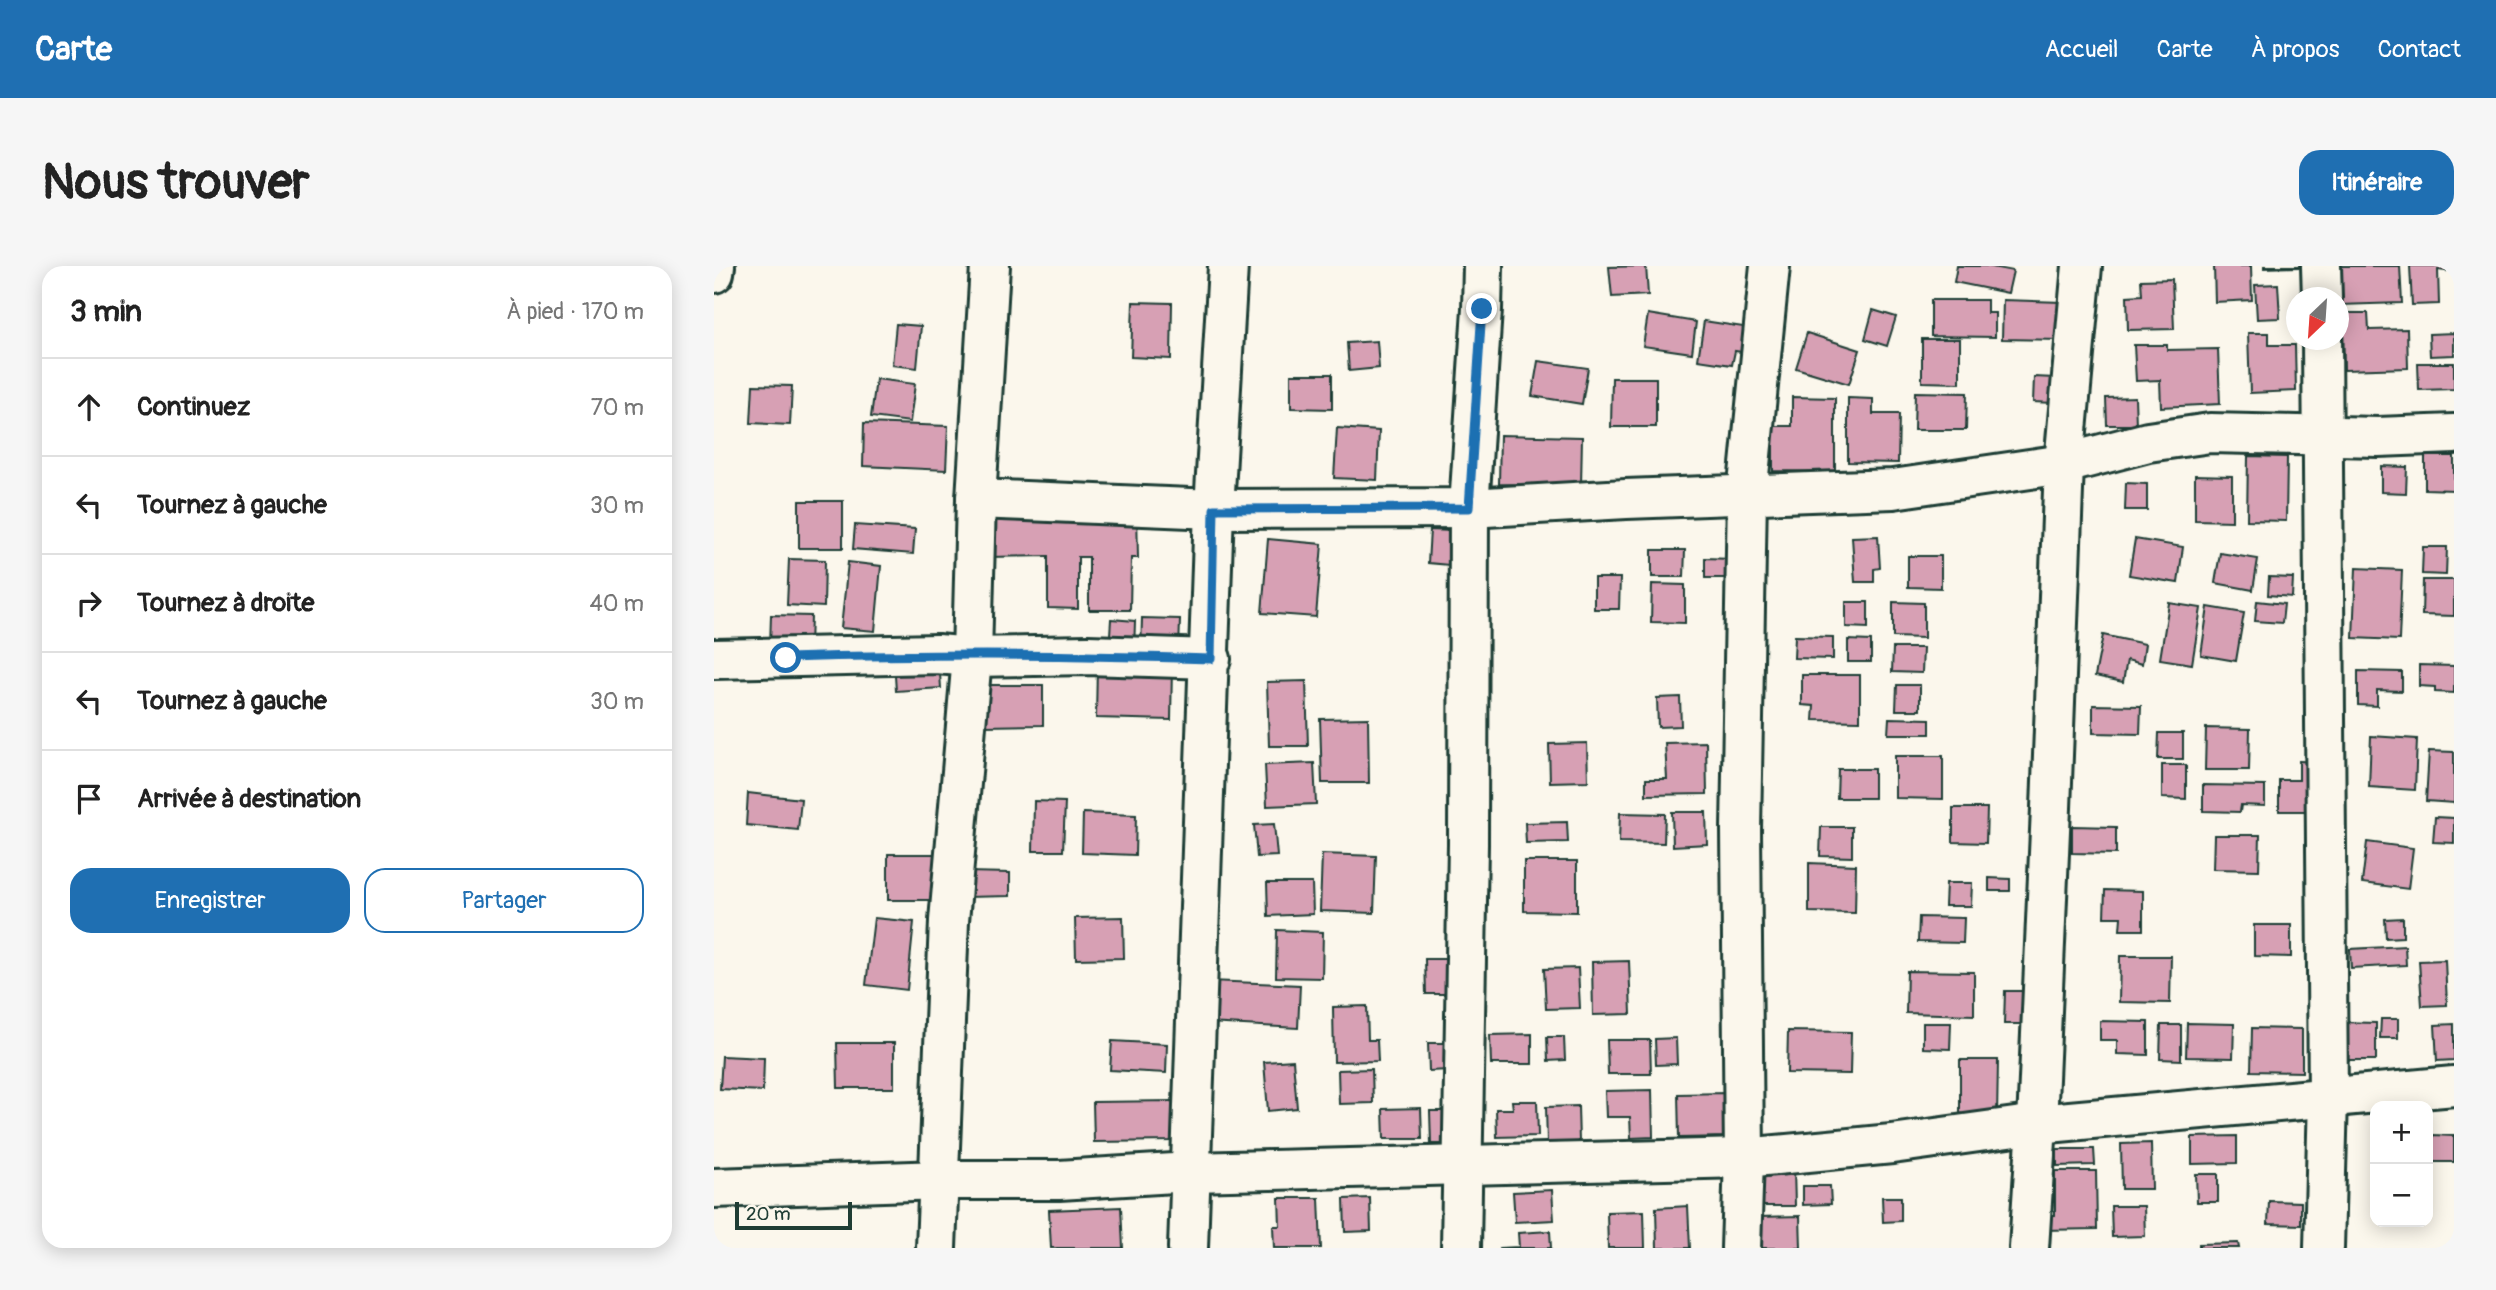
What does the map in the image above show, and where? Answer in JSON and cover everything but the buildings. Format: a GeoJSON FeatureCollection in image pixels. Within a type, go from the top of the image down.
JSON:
{"type":"FeatureCollection","features":[{"type":"Feature","properties":{"kind":"street"},"geometry":{"type":"LineString","coordinates":[[714,273],[715,266]]}},
{"type":"Feature","properties":{"kind":"street"},"geometry":{"type":"LineString","coordinates":[[936,1248],[941,1180],[949,921],[972,657],[976,499],[990,266]]}},
{"type":"Feature","properties":{"kind":"street"},"geometry":{"type":"LineString","coordinates":[[1188,1248],[1211,659],[1214,509],[1228,266]]}},
{"type":"Feature","properties":{"kind":"street"},"geometry":{"type":"LineString","coordinates":[[1461,1248],[1468,844],[1469,508],[1483,266]]}},
{"type":"Feature","properties":{"kind":"street"},"geometry":{"type":"LineString","coordinates":[[1741,1248],[1744,1157],[1741,830],[1747,495],[1770,266]]}},
{"type":"Feature","properties":{"kind":"street"},"geometry":{"type":"LineString","coordinates":[[2029,1248],[2037,1124],[2064,464],[2082,266]]}},
{"type":"Feature","properties":{"kind":"street"},"geometry":{"type":"LineString","coordinates":[[2321,266],[2322,287]]}},
{"type":"Feature","properties":{"kind":"street"},"geometry":{"type":"LineString","coordinates":[[2322,350],[2329,1097],[2324,1248]]}},
{"type":"Feature","properties":{"kind":"street"},"geometry":{"type":"LineString","coordinates":[[976,499],[1214,509],[1469,508],[1893,489],[2064,464],[2148,442],[2210,433],[2378,437],[2454,434]]}},
{"type":"Feature","properties":{"kind":"street"},"geometry":{"type":"LineString","coordinates":[[714,659],[937,654],[972,657],[1087,655],[1211,659]]}},
{"type":"Feature","properties":{"kind":"street"},"geometry":{"type":"LineString","coordinates":[[714,1188],[941,1180],[1059,1180],[1191,1172],[1744,1157],[1892,1144],[2037,1124],[2454,1086]]}},
{"type":"Feature","properties":{"kind":"route"},"geometry":{"type":"LineString","coordinates":[[786,658],[937,654],[972,657],[1087,655],[1211,659],[1214,509],[1469,508],[1482,309]]}}]}
